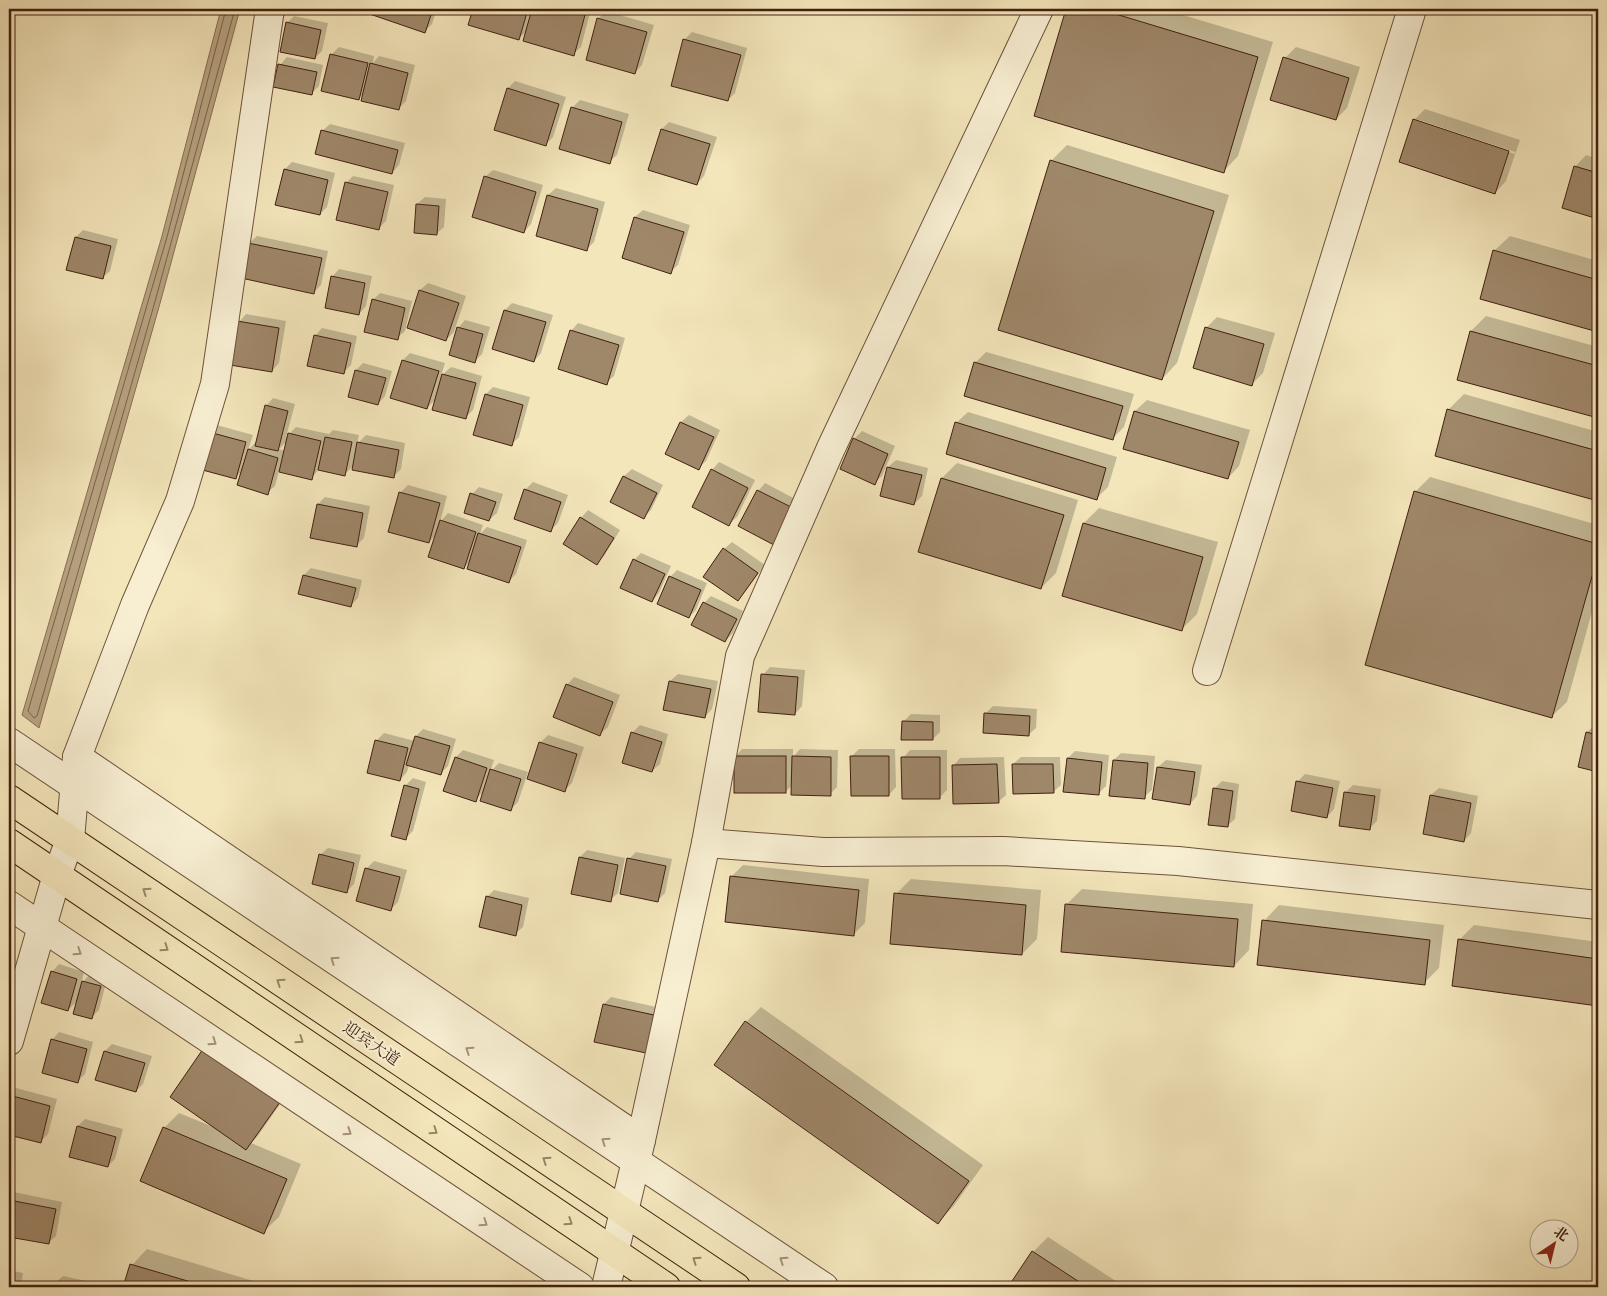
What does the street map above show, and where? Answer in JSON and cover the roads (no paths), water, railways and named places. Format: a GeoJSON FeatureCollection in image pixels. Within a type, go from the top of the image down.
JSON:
{"type":"FeatureCollection","features":[{"type":"Feature","properties":{"kind":"main road","name":"迎宾大道"},"geometry":{"type":"LineString","coordinates":[[9,799],[736,1287]]}},
{"type":"Feature","properties":{"kind":"main road"},"geometry":{"type":"LineString","coordinates":[[9,843],[666,1287]]}},
{"type":"Feature","properties":{"kind":"street"},"geometry":{"type":"LineString","coordinates":[[9,1041],[56,875],[70,840],[77,757],[135,605],[180,501],[215,384],[270,9]]}},
{"type":"Feature","properties":{"kind":"street"},"geometry":{"type":"LineString","coordinates":[[606,1287],[639,1151],[706,842],[740,656],[831,448],[1038,9]]}},
{"type":"Feature","properties":{"kind":"street"},"geometry":{"type":"LineString","coordinates":[[1207,671],[1412,9]]}},
{"type":"Feature","properties":{"kind":"street"},"geometry":{"type":"LineString","coordinates":[[9,742],[639,1151]]}},
{"type":"Feature","properties":{"kind":"street"},"geometry":{"type":"LineString","coordinates":[[77,757],[639,1151],[824,1287]]}},
{"type":"Feature","properties":{"kind":"street"},"geometry":{"type":"LineString","coordinates":[[706,842],[823,852],[1003,852],[1178,861],[1598,905]]}},
{"type":"Feature","properties":{"kind":"street"},"geometry":{"type":"LineString","coordinates":[[9,905],[580,1287]]}},
{"type":"Feature","properties":{"kind":"water"},"geometry":{"type":"Polygon","coordinates":[[[221,9],[240,9],[159,307],[39,728],[22,715],[162,236],[221,9]]]}}]}
